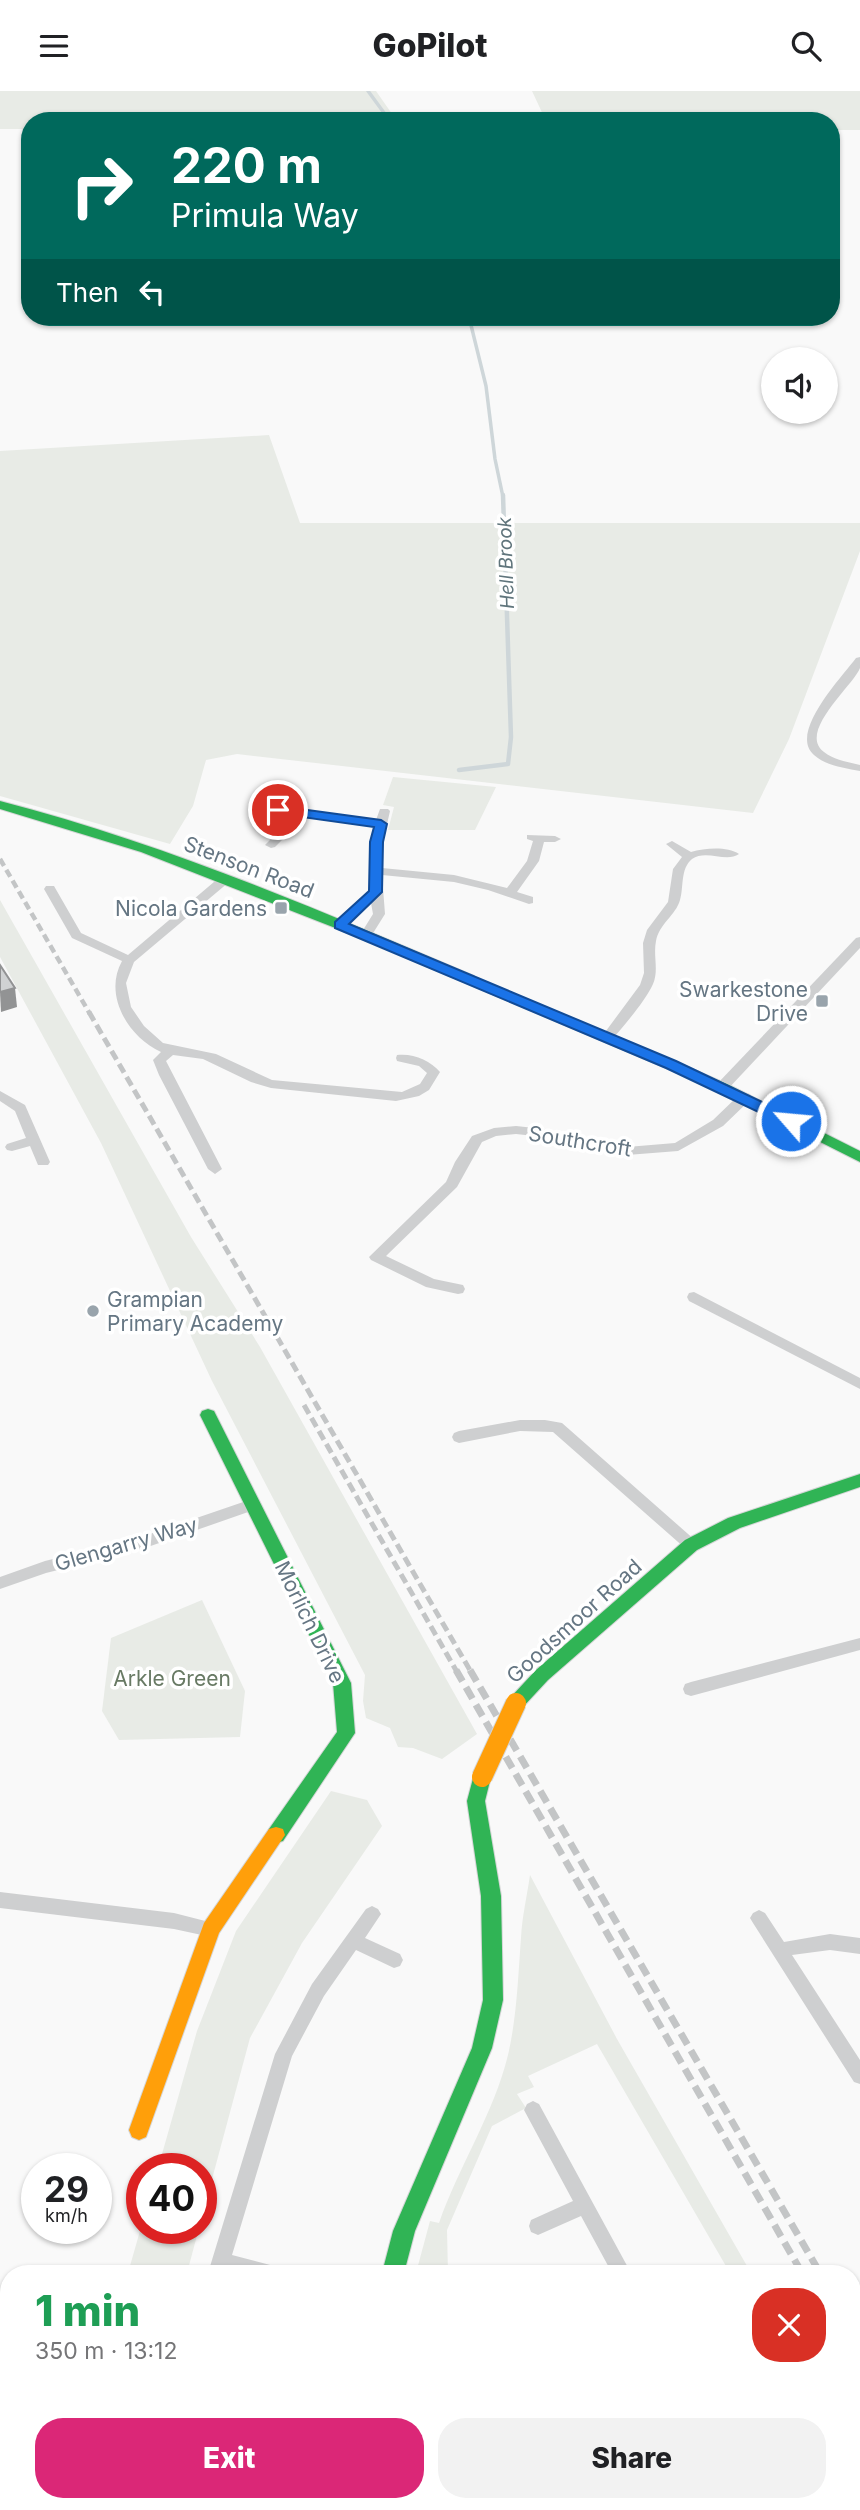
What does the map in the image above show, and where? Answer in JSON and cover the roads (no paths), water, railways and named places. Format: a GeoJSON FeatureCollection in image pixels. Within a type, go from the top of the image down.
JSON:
{"type":"FeatureCollection","features":[{"type":"Feature","properties":{"kind":"street"},"geometry":{"type":"LineString","coordinates":[[860,660],[813,725],[810,740],[820,755],[860,768]]}},
{"type":"Feature","properties":{"kind":"street","name":"Stenson Road"},"geometry":{"type":"LineString","coordinates":[[2,806],[146,849],[366,935],[745,1097],[860,1157]]}},
{"type":"Feature","properties":{"kind":"street"},"geometry":{"type":"LineString","coordinates":[[278,810],[381,824]]}},
{"type":"Feature","properties":{"kind":"street"},"geometry":{"type":"LineString","coordinates":[[366,935],[379,913],[376,892],[377,842],[384,811]]}},
{"type":"Feature","properties":{"kind":"street"},"geometry":{"type":"LineString","coordinates":[[271,845],[290,825],[296,813]]}},
{"type":"Feature","properties":{"kind":"street"},"geometry":{"type":"LineString","coordinates":[[511,893],[533,861],[535,837],[555,839]]}},
{"type":"Feature","properties":{"kind":"street"},"geometry":{"type":"LineString","coordinates":[[672,844],[689,856]]}},
{"type":"Feature","properties":{"kind":"street"},"geometry":{"type":"LineString","coordinates":[[607,1038],[646,986],[650,973],[649,943],[653,930],[674,902],[679,869],[689,856],[704,852],[733,854]]}},
{"type":"Feature","properties":{"kind":"street"},"geometry":{"type":"LineString","coordinates":[[376,871],[419,873],[511,893],[529,900]]}},
{"type":"Feature","properties":{"kind":"street"},"geometry":{"type":"LineString","coordinates":[[225,880],[129,960],[121,970],[119,989],[127,1014],[160,1046],[209,1056],[256,1080],[271,1084],[396,1097],[411,1095],[424,1087],[432,1079],[434,1072],[423,1063],[402,1058]]}},
{"type":"Feature","properties":{"kind":"street"},"geometry":{"type":"LineString","coordinates":[[50,889],[76,935],[129,960]]}},
{"type":"Feature","properties":{"kind":"street"},"geometry":{"type":"LineString","coordinates":[[340,925],[376,892]]}},
{"type":"Feature","properties":{"kind":"street"},"geometry":{"type":"LineString","coordinates":[[722,1087],[860,941]]}},
{"type":"Feature","properties":{"kind":"street"},"geometry":{"type":"LineString","coordinates":[[172,1049],[159,1060],[215,1169]]}},
{"type":"Feature","properties":{"kind":"street"},"geometry":{"type":"LineString","coordinates":[[0,1095],[20,1108],[43,1162]]}},
{"type":"Feature","properties":{"kind":"street","name":"Southcroft"},"geometry":{"type":"LineString","coordinates":[[458,1289],[431,1283],[376,1257],[452,1184],[477,1139],[494,1132],[516,1130],[544,1133],[627,1151],[678,1147],[718,1123],[745,1097]]}},
{"type":"Feature","properties":{"kind":"street"},"geometry":{"type":"LineString","coordinates":[[12,1147],[34,1140]]}},
{"type":"Feature","properties":{"kind":"street"},"geometry":{"type":"LineString","coordinates":[[694,1297],[860,1384]]}},
{"type":"Feature","properties":{"kind":"street","name":"Morlich Drive"},"geometry":{"type":"LineString","coordinates":[[139,2130],[211,1929],[346,1733],[342,1683],[208,1415]]}},
{"type":"Feature","properties":{"kind":"street"},"geometry":{"type":"LineString","coordinates":[[459,1437],[521,1425],[541,1424],[557,1427],[691,1545]]}},
{"type":"Feature","properties":{"kind":"street","name":"Goodsmoor Road"},"geometry":{"type":"LineString","coordinates":[[395,2265],[412,2209],[482,2048],[493,2000],[491,1896],[476,1801],[482,1777],[516,1703],[542,1675],[691,1545],[734,1523],[860,1480]]}},
{"type":"Feature","properties":{"kind":"street","name":"Glengarry Way"},"geometry":{"type":"LineString","coordinates":[[0,1583],[45,1567],[142,1543],[252,1505]]}},
{"type":"Feature","properties":{"kind":"street"},"geometry":{"type":"LineString","coordinates":[[691,1689],[860,1644]]}},
{"type":"Feature","properties":{"kind":"street"},"geometry":{"type":"LineString","coordinates":[[0,1900],[161,1919],[211,1929]]}},
{"type":"Feature","properties":{"kind":"street"},"geometry":{"type":"LineString","coordinates":[[220,2265],[284,2054],[318,1990],[372,1915]]}},
{"type":"Feature","properties":{"kind":"street"},"geometry":{"type":"LineString","coordinates":[[759,1918],[782,1950],[860,2076]]}},
{"type":"Feature","properties":{"kind":"street"},"geometry":{"type":"LineString","coordinates":[[353,1940],[394,1960]]}},
{"type":"Feature","properties":{"kind":"street"},"geometry":{"type":"LineString","coordinates":[[782,1950],[805,1944],[846,1942],[860,1946]]}},
{"type":"Feature","properties":{"kind":"street"},"geometry":{"type":"LineString","coordinates":[[533,2110],[618,2265]]}},
{"type":"Feature","properties":{"kind":"street"},"geometry":{"type":"LineString","coordinates":[[538,2226],[585,2205]]}},
{"type":"Feature","properties":{"kind":"waterway","name":"Hell Brook"},"geometry":{"type":"LineString","coordinates":[[368,91],[383,112]]}},
{"type":"Feature","properties":{"kind":"waterway","name":"Hell Brook"},"geometry":{"type":"LineString","coordinates":[[471,326],[486,386],[495,459],[503,497]]}},
{"type":"Feature","properties":{"kind":"waterway","name":"Hell Brook"},"geometry":{"type":"LineString","coordinates":[[459,770],[508,764],[511,737],[503,495]]}},
{"type":"Feature","properties":{"kind":"railway"},"geometry":{"type":"LineString","coordinates":[[0,859],[90,1014]]}},
{"type":"Feature","properties":{"kind":"railway"},"geometry":{"type":"LineString","coordinates":[[89,1012],[471,1672]]}},
{"type":"Feature","properties":{"kind":"railway"},"geometry":{"type":"LineString","coordinates":[[304,1405],[457,1672]]}},
{"type":"Feature","properties":{"kind":"railway"},"geometry":{"type":"LineString","coordinates":[[456,1670],[797,2265]]}},
{"type":"Feature","properties":{"kind":"railway"},"geometry":{"type":"LineString","coordinates":[[470,1670],[815,2265]]}},
{"type":"Feature","properties":{"kind":"place","name":"Nicola Gardens"},"geometry":{"type":"Point","coordinates":[281,908]}},
{"type":"Feature","properties":{"kind":"place","name":"Swarkestone Drive"},"geometry":{"type":"Point","coordinates":[822,1001]}},
{"type":"Feature","properties":{"kind":"place","name":"Grampian Primary Academy"},"geometry":{"type":"Point","coordinates":[93,1311]}},
{"type":"Feature","properties":{"kind":"park label","name":"Arkle Green"},"geometry":{"type":"Point","coordinates":[172,1678]}}]}
